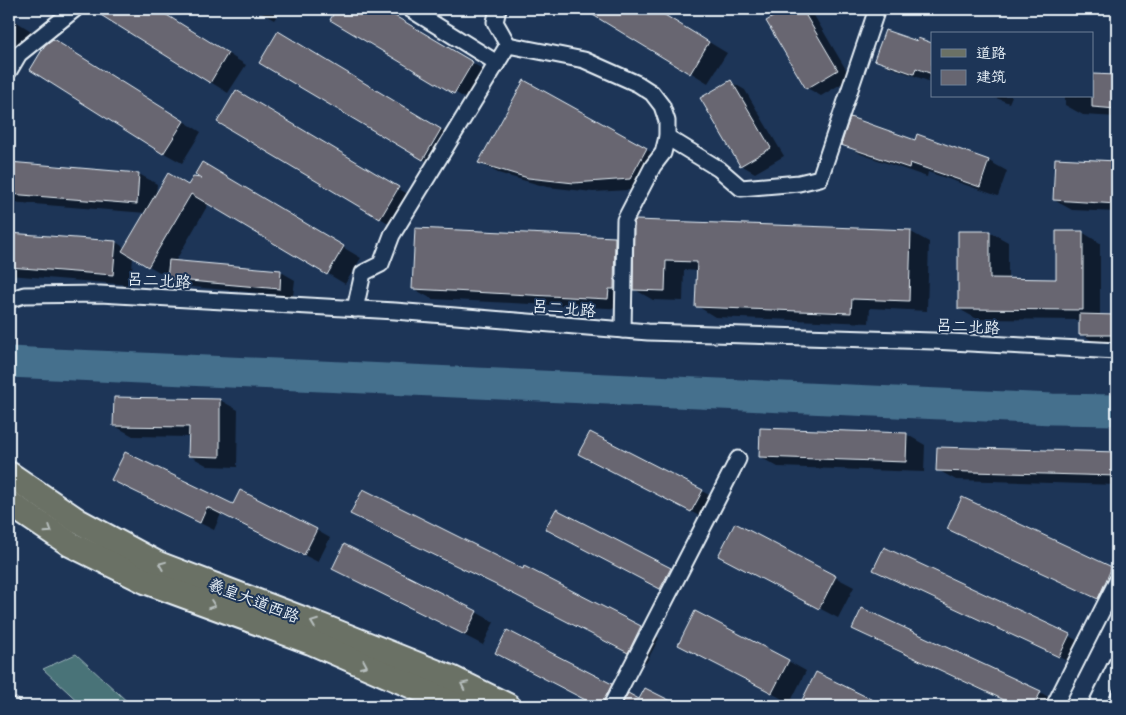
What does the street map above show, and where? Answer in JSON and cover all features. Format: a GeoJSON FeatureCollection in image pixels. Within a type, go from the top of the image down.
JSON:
{"type":"FeatureCollection","features":[{"type":"Feature","properties":{"kind":"main road","name":"羲皇大道西路"},"geometry":{"type":"LineString","coordinates":[[9,474],[78,521],[158,564],[330,629],[453,679],[508,706]]}},
{"type":"Feature","properties":{"kind":"main road","name":"羲皇大道西路"},"geometry":{"type":"LineString","coordinates":[[9,504],[70,544],[146,581],[311,642],[458,706]]}},
{"type":"Feature","properties":{"kind":"street"},"geometry":{"type":"LineString","coordinates":[[9,71],[19,54],[75,9]]}},
{"type":"Feature","properties":{"kind":"street"},"geometry":{"type":"LineString","coordinates":[[410,9],[497,63]]}},
{"type":"Feature","properties":{"kind":"street"},"geometry":{"type":"LineString","coordinates":[[498,9],[495,22],[508,46]]}},
{"type":"Feature","properties":{"kind":"street"},"geometry":{"type":"LineString","coordinates":[[667,138],[718,168],[741,188],[799,183],[820,178],[876,9]]}},
{"type":"Feature","properties":{"kind":"street"},"geometry":{"type":"LineString","coordinates":[[355,309],[363,273],[381,264],[392,235],[508,46]]}},
{"type":"Feature","properties":{"kind":"street"},"geometry":{"type":"LineString","coordinates":[[508,46],[584,60],[638,84],[652,93],[662,106],[667,121],[667,138],[663,153],[653,166],[625,220],[623,330]]}},
{"type":"Feature","properties":{"kind":"street","name":"吕二北路"},"geometry":{"type":"LineString","coordinates":[[9,300],[16,294],[100,294],[355,309],[658,333],[933,342],[1117,351]]}},
{"type":"Feature","properties":{"kind":"street"},"geometry":{"type":"LineString","coordinates":[[611,706],[738,458]]}},
{"type":"Feature","properties":{"kind":"street"},"geometry":{"type":"LineString","coordinates":[[1054,706],[1117,581]]}},
{"type":"Feature","properties":{"kind":"street"},"geometry":{"type":"LineString","coordinates":[[1096,706],[1117,663]]}},
{"type":"Feature","properties":{"kind":"green space"},"geometry":{"type":"Polygon","coordinates":[[[76,654],[132,706],[83,706],[43,669],[76,654]]]}},
{"type":"Feature","properties":{"kind":"building"},"geometry":{"type":"Polygon","coordinates":[[[91,9],[157,9],[228,53],[210,83],[91,9]]]}},
{"type":"Feature","properties":{"kind":"building"},"geometry":{"type":"Polygon","coordinates":[[[336,9],[383,9],[473,62],[454,94],[330,20],[336,9]]]}},
{"type":"Feature","properties":{"kind":"building"},"geometry":{"type":"Polygon","coordinates":[[[583,9],[655,9],[709,42],[690,74],[583,9]]]}},
{"type":"Feature","properties":{"kind":"building"},"geometry":{"type":"Polygon","coordinates":[[[787,9],[802,9],[838,70],[806,89],[766,21],[787,9]]]}},
{"type":"Feature","properties":{"kind":"building"},"geometry":{"type":"Polygon","coordinates":[[[885,30],[917,41],[918,38],[931,43],[931,74],[916,68],[914,74],[874,60],[885,30]]]}},
{"type":"Feature","properties":{"kind":"building"},"geometry":{"type":"Polygon","coordinates":[[[278,31],[441,129],[423,160],[259,63],[278,31]]]}},
{"type":"Feature","properties":{"kind":"building"},"geometry":{"type":"Polygon","coordinates":[[[53,39],[184,121],[163,154],[30,70],[45,45],[53,39]]]}},
{"type":"Feature","properties":{"kind":"building"},"geometry":{"type":"Polygon","coordinates":[[[1094,74],[1117,75],[1117,109],[1092,107],[1094,74]]]}},
{"type":"Feature","properties":{"kind":"building"},"geometry":{"type":"Polygon","coordinates":[[[524,80],[647,148],[630,179],[574,183],[528,178],[478,163],[524,80]]]}},
{"type":"Feature","properties":{"kind":"building"},"geometry":{"type":"Polygon","coordinates":[[[731,80],[771,148],[740,166],[700,98],[731,80]]]}},
{"type":"Feature","properties":{"kind":"building"},"geometry":{"type":"Polygon","coordinates":[[[236,90],[399,187],[380,219],[217,122],[236,90]]]}},
{"type":"Feature","properties":{"kind":"building"},"geometry":{"type":"Polygon","coordinates":[[[850,117],[915,140],[917,134],[989,160],[980,187],[910,163],[909,168],[841,145],[850,117]]]}},
{"type":"Feature","properties":{"kind":"building"},"geometry":{"type":"Polygon","coordinates":[[[1055,158],[1117,161],[1117,204],[1053,200],[1055,158]]]}},
{"type":"Feature","properties":{"kind":"building"},"geometry":{"type":"Polygon","coordinates":[[[9,162],[139,173],[137,204],[9,194],[9,162]]]}},
{"type":"Feature","properties":{"kind":"building"},"geometry":{"type":"Polygon","coordinates":[[[202,162],[344,246],[327,275],[191,194],[148,267],[122,251],[168,173],[188,185],[193,177],[201,178],[195,174],[202,162]]]}},
{"type":"Feature","properties":{"kind":"building"},"geometry":{"type":"Polygon","coordinates":[[[636,220],[911,230],[909,301],[852,299],[851,313],[695,307],[697,262],[666,261],[665,291],[633,290],[634,222],[636,220]]]}},
{"type":"Feature","properties":{"kind":"building"},"geometry":{"type":"Polygon","coordinates":[[[415,228],[615,237],[614,289],[609,289],[608,299],[412,289],[415,228]]]}},
{"type":"Feature","properties":{"kind":"building"},"geometry":{"type":"Polygon","coordinates":[[[958,231],[990,231],[990,278],[1056,279],[1056,231],[1083,231],[1083,310],[958,309],[958,231]]]}},
{"type":"Feature","properties":{"kind":"building"},"geometry":{"type":"Polygon","coordinates":[[[9,233],[116,241],[113,275],[9,267],[9,233]]]}},
{"type":"Feature","properties":{"kind":"building"},"geometry":{"type":"Polygon","coordinates":[[[169,260],[281,270],[280,289],[167,279],[169,260]]]}},
{"type":"Feature","properties":{"kind":"building"},"geometry":{"type":"Polygon","coordinates":[[[1079,314],[1117,315],[1117,335],[1079,335],[1079,314]]]}},
{"type":"Feature","properties":{"kind":"building"},"geometry":{"type":"Polygon","coordinates":[[[114,397],[220,399],[220,457],[188,456],[189,427],[113,426],[114,397]]]}},
{"type":"Feature","properties":{"kind":"building"},"geometry":{"type":"Polygon","coordinates":[[[760,428],[907,433],[906,462],[759,457],[760,428]]]}},
{"type":"Feature","properties":{"kind":"building"},"geometry":{"type":"Polygon","coordinates":[[[590,432],[703,490],[691,512],[578,454],[590,432]]]}},
{"type":"Feature","properties":{"kind":"building"},"geometry":{"type":"Polygon","coordinates":[[[937,447],[1117,452],[1117,476],[936,471],[937,447]]]}},
{"type":"Feature","properties":{"kind":"building"},"geometry":{"type":"Polygon","coordinates":[[[125,452],[233,504],[240,490],[317,529],[304,555],[207,507],[200,523],[111,480],[125,452]]]}},
{"type":"Feature","properties":{"kind":"building"},"geometry":{"type":"Polygon","coordinates":[[[363,489],[523,569],[524,566],[641,626],[628,653],[494,584],[350,514],[363,489]]]}},
{"type":"Feature","properties":{"kind":"building"},"geometry":{"type":"Polygon","coordinates":[[[962,497],[1112,567],[1098,599],[947,529],[962,497]]]}},
{"type":"Feature","properties":{"kind":"building"},"geometry":{"type":"Polygon","coordinates":[[[556,509],[671,568],[660,589],[545,529],[556,509]]]}},
{"type":"Feature","properties":{"kind":"building"},"geometry":{"type":"Polygon","coordinates":[[[735,523],[836,576],[819,609],[718,556],[735,523]]]}},
{"type":"Feature","properties":{"kind":"building"},"geometry":{"type":"Polygon","coordinates":[[[344,544],[477,611],[465,635],[332,569],[344,544]]]}},
{"type":"Feature","properties":{"kind":"building"},"geometry":{"type":"Polygon","coordinates":[[[884,547],[1070,634],[1059,657],[873,570],[884,547]]]}},
{"type":"Feature","properties":{"kind":"building"},"geometry":{"type":"Polygon","coordinates":[[[862,608],[1041,691],[1034,706],[1017,706],[852,629],[862,608]]]}},
{"type":"Feature","properties":{"kind":"building"},"geometry":{"type":"Polygon","coordinates":[[[695,611],[789,660],[772,693],[678,645],[695,611]]]}},
{"type":"Feature","properties":{"kind":"building"},"geometry":{"type":"Polygon","coordinates":[[[507,630],[612,684],[602,706],[597,706],[495,653],[507,630]]]}},
{"type":"Feature","properties":{"kind":"building"},"geometry":{"type":"Polygon","coordinates":[[[816,672],[885,706],[810,706],[801,702],[816,672]]]}},
{"type":"Feature","properties":{"kind":"building"},"geometry":{"type":"Polygon","coordinates":[[[645,688],[681,706],[621,706],[628,693],[639,699],[645,688]]]}},
{"type":"Feature","properties":{"kind":"waterway"},"geometry":{"type":"LineString","coordinates":[[9,362],[1052,409],[1117,410]]}}]}
